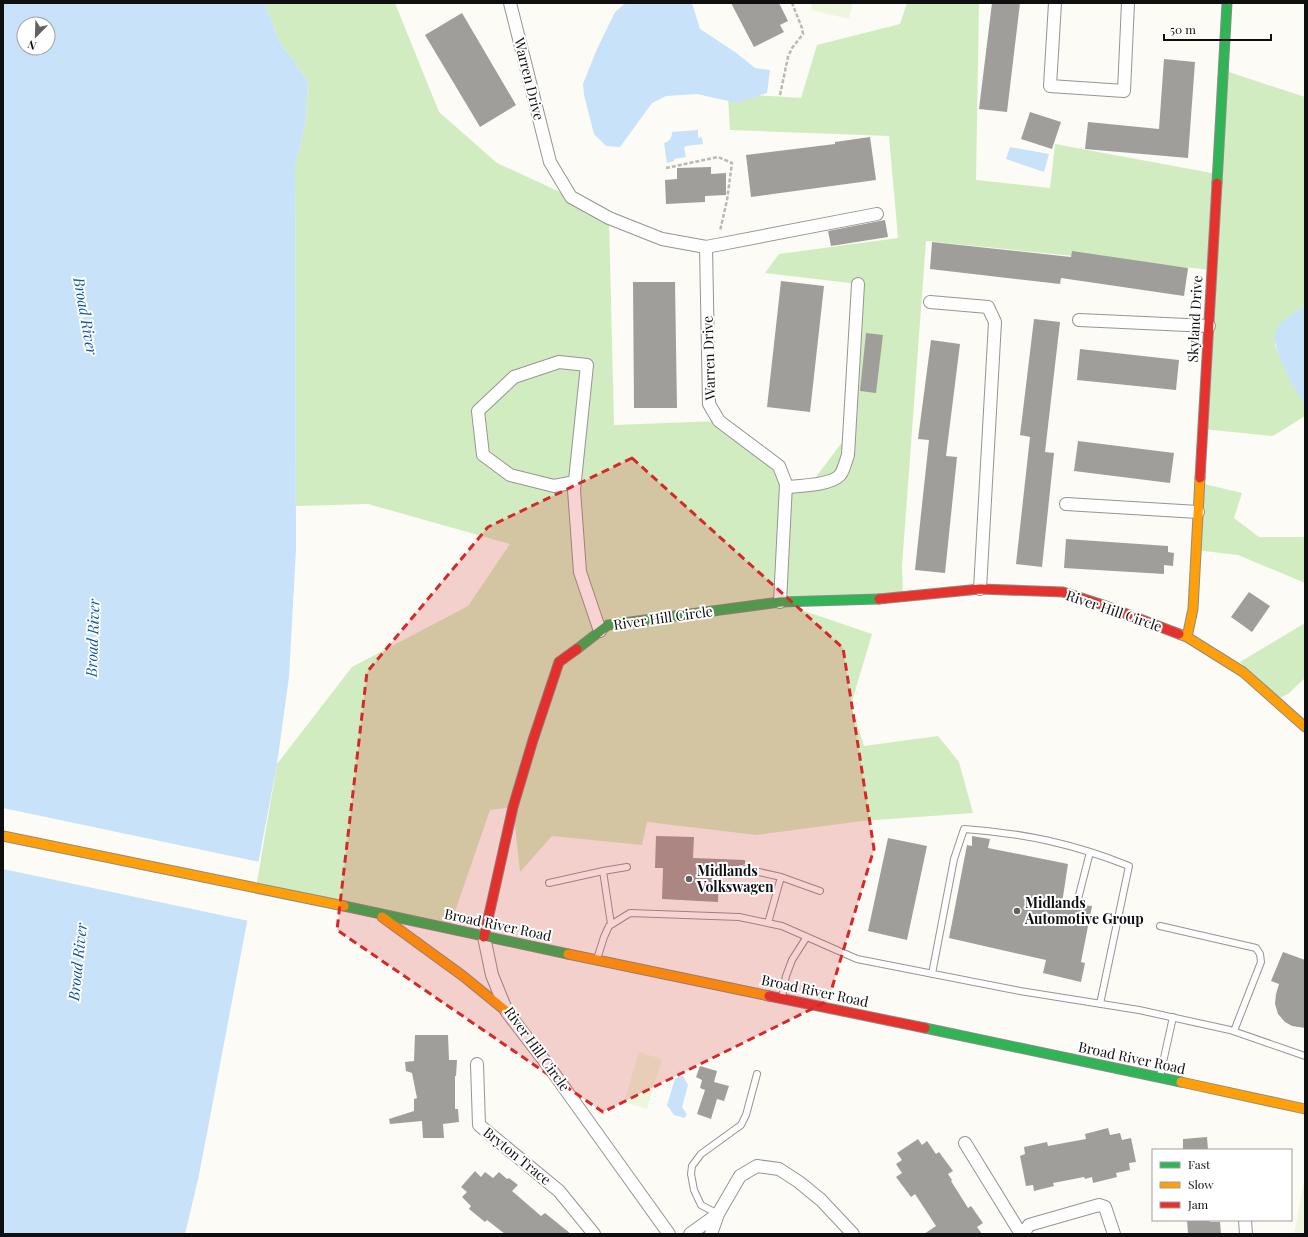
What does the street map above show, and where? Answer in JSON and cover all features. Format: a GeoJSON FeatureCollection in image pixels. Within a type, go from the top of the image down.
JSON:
{"type":"FeatureCollection","features":[{"type":"Feature","properties":{"kind":"street","name":"Warren Drive"},"geometry":{"type":"LineString","coordinates":[[510,3],[550,162],[571,197],[609,218],[662,239],[711,246],[877,214]]}},
{"type":"Feature","properties":{"kind":"street"},"geometry":{"type":"LineString","coordinates":[[1055,3],[1050,86],[1124,91],[1128,3]]}},
{"type":"Feature","properties":{"kind":"street","name":"Skyland Drive"},"geometry":{"type":"LineString","coordinates":[[1187,637],[1193,608],[1227,3]]}},
{"type":"Feature","properties":{"kind":"street","name":"Warren Drive"},"geometry":{"type":"LineString","coordinates":[[711,246],[709,404],[719,421],[778,466],[786,484],[780,602]]}},
{"type":"Feature","properties":{"kind":"street"},"geometry":{"type":"LineString","coordinates":[[786,487],[829,482],[840,475],[848,454],[858,284]]}},
{"type":"Feature","properties":{"kind":"street"},"geometry":{"type":"LineString","coordinates":[[930,302],[988,307],[995,322],[980,589]]}},
{"type":"Feature","properties":{"kind":"street"},"geometry":{"type":"LineString","coordinates":[[1079,320],[1209,326]]}},
{"type":"Feature","properties":{"kind":"street"},"geometry":{"type":"LineString","coordinates":[[575,482],[554,486],[510,475],[483,455],[478,411],[514,377],[559,362],[588,365],[575,482],[574,490],[580,572],[600,631]]}},
{"type":"Feature","properties":{"kind":"street"},"geometry":{"type":"LineString","coordinates":[[1066,504],[1198,512]]}},
{"type":"Feature","properties":{"kind":"street","name":"River Hill Circle"},"geometry":{"type":"LineString","coordinates":[[669,1234],[550,1068],[507,1012],[492,976],[484,937],[513,807],[559,662],[608,625],[780,602],[875,599],[980,589],[1063,592],[1187,637],[1243,672],[1288,710],[1305,727]]}},
{"type":"Feature","properties":{"kind":"street","name":"Broad River Road"},"geometry":{"type":"LineString","coordinates":[[3,836],[319,900],[484,937],[782,998],[1305,1109]]}},
{"type":"Feature","properties":{"kind":"street"},"geometry":{"type":"LineString","coordinates":[[376,913],[464,976],[507,1012]]}},
{"type":"Feature","properties":{"kind":"street","name":"Bryton Trace"},"geometry":{"type":"LineString","coordinates":[[477,1064],[479,1125],[559,1191],[594,1234]]}},
{"type":"Feature","properties":{"kind":"street"},"geometry":{"type":"LineString","coordinates":[[965,1143],[1022,1234],[1029,1225],[1099,1205],[1104,1207],[1114,1234]]}},
{"type":"Feature","properties":{"kind":"street"},"geometry":{"type":"LineString","coordinates":[[711,1234],[718,1214],[740,1176],[757,1166],[779,1169],[799,1182],[821,1200],[853,1234]]}},
{"type":"Feature","properties":{"kind":"street"},"geometry":{"type":"LineString","coordinates":[[690,1234],[718,1214]]}},
{"type":"Feature","properties":{"kind":"street"},"geometry":{"type":"LineString","coordinates":[[1246,1221],[1246,1234]]}},
{"type":"Feature","properties":{"kind":"lane"},"geometry":{"type":"LineString","coordinates":[[932,974],[954,859],[964,829],[995,831],[1049,840],[1090,852],[1129,866],[1100,1004]]}},
{"type":"Feature","properties":{"kind":"lane"},"geometry":{"type":"LineString","coordinates":[[1078,899],[1090,852]]}},
{"type":"Feature","properties":{"kind":"lane"},"geometry":{"type":"LineString","coordinates":[[549,883],[603,870],[627,867]]}},
{"type":"Feature","properties":{"kind":"lane"},"geometry":{"type":"LineString","coordinates":[[741,868],[781,877],[820,891]]}},
{"type":"Feature","properties":{"kind":"lane"},"geometry":{"type":"LineString","coordinates":[[603,870],[611,924]]}},
{"type":"Feature","properties":{"kind":"lane"},"geometry":{"type":"LineString","coordinates":[[768,923],[781,877]]}},
{"type":"Feature","properties":{"kind":"lane"},"geometry":{"type":"LineString","coordinates":[[597,960],[609,926],[630,913],[739,917],[782,926],[857,960],[1020,991],[1139,1010],[1173,1017],[1234,1031],[1305,1056]]}},
{"type":"Feature","properties":{"kind":"lane"},"geometry":{"type":"LineString","coordinates":[[1160,926],[1256,948],[1260,954],[1261,962],[1234,1031]]}},
{"type":"Feature","properties":{"kind":"lane"},"geometry":{"type":"LineString","coordinates":[[782,998],[786,976],[792,960],[806,938]]}},
{"type":"Feature","properties":{"kind":"lane"},"geometry":{"type":"LineString","coordinates":[[1160,1078],[1173,1017]]}},
{"type":"Feature","properties":{"kind":"lane"},"geometry":{"type":"LineString","coordinates":[[718,1214],[701,1205],[694,1190],[691,1174],[692,1166],[701,1154],[741,1125],[746,1115],[757,1074]]}},
{"type":"Feature","properties":{"kind":"path"},"geometry":{"type":"LineString","coordinates":[[780,95],[788,57],[792,48],[803,34],[792,3]]}},
{"type":"Feature","properties":{"kind":"path"},"geometry":{"type":"LineString","coordinates":[[666,168],[718,157],[732,163],[727,200],[711,246]]}},
{"type":"Feature","properties":{"kind":"highlighted area"},"geometry":{"type":"Polygon","coordinates":[[[632,458],[843,648],[874,849],[828,1001],[603,1112],[337,930],[367,672],[488,527],[632,458]]]}},
{"type":"Feature","properties":{"kind":"green space"},"geometry":{"type":"Polygon","coordinates":[[[265,3],[395,3],[439,112],[497,163],[571,197],[609,218],[614,425],[719,421],[779,466],[787,484],[810,485],[849,433],[858,284],[765,273],[779,254],[898,238],[889,136],[730,130],[728,97],[752,95],[801,98],[817,45],[900,24],[907,3],[979,3],[976,180],[1050,188],[1055,144],[1217,174],[1223,70],[1305,97],[1305,306],[1286,319],[1276,330],[1275,345],[1305,407],[1305,416],[1273,436],[1203,429],[1212,270],[926,241],[902,566],[903,596],[781,603],[872,634],[851,705],[864,746],[938,736],[959,762],[973,813],[862,821],[757,835],[647,822],[642,845],[552,836],[520,872],[513,807],[490,810],[449,929],[256,888],[277,764],[352,667],[468,606],[510,544],[368,504],[296,506],[295,167],[306,120],[308,81],[279,41],[265,3]]]}},
{"type":"Feature","properties":{"kind":"green space"},"geometry":{"type":"Polygon","coordinates":[[[812,3],[853,3],[849,19],[811,10],[812,3]]]}},
{"type":"Feature","properties":{"kind":"green space"},"geometry":{"type":"Polygon","coordinates":[[[1200,483],[1242,493],[1234,518],[1259,537],[1305,537],[1305,583],[1238,555],[1196,550],[1200,483]]]}},
{"type":"Feature","properties":{"kind":"green space"},"geometry":{"type":"Polygon","coordinates":[[[1305,623],[1305,678],[1288,694],[1276,700],[1240,662],[1305,623]]]}},
{"type":"Feature","properties":{"kind":"green space"},"geometry":{"type":"Polygon","coordinates":[[[639,1052],[662,1059],[647,1109],[624,1102],[639,1052]]]}},
{"type":"Feature","properties":{"kind":"green space"},"geometry":{"type":"Polygon","coordinates":[[[1305,1176],[1305,1234],[1294,1234],[1305,1176]]]}},
{"type":"Feature","properties":{"kind":"water","name":"Broad River"},"geometry":{"type":"Polygon","coordinates":[[[3,3],[265,3],[279,41],[308,81],[306,120],[295,167],[296,549],[289,677],[277,764],[199,1175],[185,1234],[3,1234],[3,3]]]}},
{"type":"Feature","properties":{"kind":"water"},"geometry":{"type":"Polygon","coordinates":[[[626,3],[692,3],[700,29],[735,52],[755,68],[770,70],[767,93],[737,103],[697,94],[666,96],[652,103],[620,147],[606,146],[594,134],[584,95],[583,84],[597,49],[615,12],[626,3]]]}},
{"type":"Feature","properties":{"kind":"water"},"geometry":{"type":"Polygon","coordinates":[[[698,130],[698,138],[702,137],[703,144],[686,146],[684,148],[686,157],[674,159],[674,161],[667,163],[664,143],[670,139],[672,132],[698,130]]]}},
{"type":"Feature","properties":{"kind":"water"},"geometry":{"type":"Polygon","coordinates":[[[1010,147],[1049,154],[1044,172],[1006,159],[1010,147]]]}},
{"type":"Feature","properties":{"kind":"water"},"geometry":{"type":"Polygon","coordinates":[[[1305,306],[1305,407],[1284,368],[1276,346],[1275,337],[1276,330],[1279,326],[1289,316],[1305,306]]]}},
{"type":"Feature","properties":{"kind":"water"},"geometry":{"type":"Polygon","coordinates":[[[683,1076],[688,1085],[682,1107],[687,1115],[684,1118],[674,1115],[667,1105],[675,1079],[683,1076]]]}},
{"type":"Feature","properties":{"kind":"pier"},"geometry":{"type":"Polygon","coordinates":[[[3,808],[260,862],[249,921],[3,869],[3,808]]]}},
{"type":"Feature","properties":{"kind":"building"},"geometry":{"type":"Polygon","coordinates":[[[731,3],[779,3],[788,21],[780,25],[784,32],[754,47],[731,3]]]}},
{"type":"Feature","properties":{"kind":"building"},"geometry":{"type":"Polygon","coordinates":[[[992,3],[1020,3],[1007,112],[979,109],[992,3]]]}},
{"type":"Feature","properties":{"kind":"building"},"geometry":{"type":"Polygon","coordinates":[[[462,13],[516,105],[480,127],[425,35],[462,13]]]}},
{"type":"Feature","properties":{"kind":"building"},"geometry":{"type":"Polygon","coordinates":[[[1164,59],[1195,62],[1188,158],[1085,149],[1088,122],[1159,129],[1164,59]]]}},
{"type":"Feature","properties":{"kind":"building"},"geometry":{"type":"Polygon","coordinates":[[[1030,112],[1061,122],[1052,149],[1021,139],[1030,112]]]}},
{"type":"Feature","properties":{"kind":"building"},"geometry":{"type":"Polygon","coordinates":[[[870,137],[876,180],[751,197],[746,155],[835,144],[835,142],[870,137]]]}},
{"type":"Feature","properties":{"kind":"building"},"geometry":{"type":"Polygon","coordinates":[[[711,167],[711,174],[726,173],[726,195],[705,196],[705,202],[666,204],[665,180],[677,179],[677,168],[711,167]]]}},
{"type":"Feature","properties":{"kind":"building"},"geometry":{"type":"Polygon","coordinates":[[[885,220],[888,237],[831,246],[828,231],[885,220]]]}},
{"type":"Feature","properties":{"kind":"building"},"geometry":{"type":"Polygon","coordinates":[[[932,242],[1071,257],[1072,251],[1188,268],[1184,296],[1061,278],[1060,284],[930,269],[932,242]]]}},
{"type":"Feature","properties":{"kind":"building"},"geometry":{"type":"Polygon","coordinates":[[[781,281],[824,286],[810,412],[767,407],[781,281]]]}},
{"type":"Feature","properties":{"kind":"building"},"geometry":{"type":"Polygon","coordinates":[[[633,282],[675,282],[677,408],[634,408],[633,282]]]}},
{"type":"Feature","properties":{"kind":"building"},"geometry":{"type":"Polygon","coordinates":[[[1034,319],[1060,322],[1045,452],[1054,453],[1042,567],[1016,564],[1030,437],[1020,435],[1034,319]]]}},
{"type":"Feature","properties":{"kind":"building"},"geometry":{"type":"Polygon","coordinates":[[[866,333],[883,335],[876,393],[860,391],[866,333]]]}},
{"type":"Feature","properties":{"kind":"building"},"geometry":{"type":"Polygon","coordinates":[[[931,340],[960,344],[946,456],[957,457],[945,573],[915,570],[929,440],[918,439],[931,340]]]}},
{"type":"Feature","properties":{"kind":"building"},"geometry":{"type":"Polygon","coordinates":[[[1080,349],[1179,360],[1176,390],[1077,380],[1080,349]]]}},
{"type":"Feature","properties":{"kind":"building"},"geometry":{"type":"Polygon","coordinates":[[[1078,441],[1174,453],[1170,483],[1074,471],[1078,441]]]}},
{"type":"Feature","properties":{"kind":"building"},"geometry":{"type":"Polygon","coordinates":[[[1066,539],[1168,546],[1168,552],[1174,553],[1173,566],[1164,565],[1164,574],[1064,568],[1066,539]]]}},
{"type":"Feature","properties":{"kind":"building"},"geometry":{"type":"Polygon","coordinates":[[[1249,592],[1270,606],[1252,632],[1231,617],[1249,592]]]}},
{"type":"Feature","properties":{"kind":"building"},"geometry":{"type":"Polygon","coordinates":[[[656,836],[694,837],[693,858],[745,860],[745,864],[738,865],[737,870],[719,870],[718,902],[662,899],[663,868],[655,868],[656,836]]]}},
{"type":"Feature","properties":{"kind":"building"},"geometry":{"type":"Polygon","coordinates":[[[972,836],[990,839],[988,848],[1068,864],[1062,903],[1092,906],[1081,962],[1085,963],[1081,982],[1043,973],[1046,960],[949,938],[967,845],[972,846],[972,836]]]}},
{"type":"Feature","properties":{"kind":"building"},"geometry":{"type":"Polygon","coordinates":[[[888,838],[927,846],[907,940],[868,931],[888,838]]]}},
{"type":"Feature","properties":{"kind":"building"},"geometry":{"type":"Polygon","coordinates":[[[1283,952],[1305,960],[1305,1028],[1292,1026],[1285,1022],[1278,1014],[1275,1004],[1279,984],[1271,981],[1283,952]]]}},
{"type":"Feature","properties":{"kind":"building"},"geometry":{"type":"Polygon","coordinates":[[[415,1035],[448,1035],[449,1060],[457,1060],[455,1076],[455,1109],[458,1109],[459,1122],[443,1124],[444,1138],[423,1138],[422,1121],[390,1124],[389,1119],[414,1111],[414,1099],[417,1098],[412,1073],[406,1071],[405,1062],[414,1061],[415,1035]]]}},
{"type":"Feature","properties":{"kind":"building"},"geometry":{"type":"Polygon","coordinates":[[[700,1066],[717,1071],[714,1082],[729,1086],[724,1101],[717,1099],[711,1119],[697,1114],[705,1090],[700,1088],[702,1080],[696,1077],[700,1066]]]}},
{"type":"Feature","properties":{"kind":"building"},"geometry":{"type":"Polygon","coordinates":[[[1108,1128],[1110,1135],[1120,1133],[1122,1140],[1131,1138],[1136,1162],[1129,1163],[1130,1170],[1116,1173],[1117,1177],[1093,1183],[1092,1177],[1085,1179],[1084,1177],[1053,1183],[1054,1186],[1034,1191],[1033,1185],[1026,1186],[1020,1156],[1025,1154],[1024,1147],[1047,1142],[1048,1146],[1086,1139],[1085,1134],[1108,1128]]]}},
{"type":"Feature","properties":{"kind":"building"},"geometry":{"type":"Polygon","coordinates":[[[1207,1137],[1208,1149],[1183,1149],[1183,1139],[1207,1137]]]}},
{"type":"Feature","properties":{"kind":"building"},"geometry":{"type":"Polygon","coordinates":[[[918,1139],[922,1145],[927,1141],[936,1154],[939,1152],[953,1171],[948,1174],[952,1180],[951,1181],[968,1208],[971,1206],[983,1223],[977,1227],[982,1234],[924,1234],[936,1226],[915,1194],[911,1197],[896,1177],[902,1173],[896,1164],[902,1160],[897,1153],[918,1139]]]}},
{"type":"Feature","properties":{"kind":"building"},"geometry":{"type":"Polygon","coordinates":[[[475,1171],[481,1177],[485,1172],[493,1178],[499,1172],[507,1179],[509,1178],[518,1185],[512,1191],[541,1216],[545,1213],[571,1234],[505,1234],[487,1220],[485,1222],[469,1209],[471,1206],[462,1197],[467,1192],[461,1187],[475,1171]]]}},
{"type":"Feature","properties":{"kind":"building"},"geometry":{"type":"Polygon","coordinates":[[[1187,1221],[1220,1222],[1221,1234],[1188,1234],[1187,1221]]]}},
{"type":"Feature","properties":{"kind":"traffic: fast"},"geometry":{"type":"LineString","coordinates":[[1217,183],[1227,3]]}},
{"type":"Feature","properties":{"kind":"traffic: fast"},"geometry":{"type":"LineString","coordinates":[[577,649],[608,625],[780,602],[879,599]]}},
{"type":"Feature","properties":{"kind":"traffic: fast"},"geometry":{"type":"LineString","coordinates":[[344,906],[568,954]]}},
{"type":"Feature","properties":{"kind":"traffic: fast"},"geometry":{"type":"LineString","coordinates":[[925,1028],[1181,1082]]}},
{"type":"Feature","properties":{"kind":"traffic: slow"},"geometry":{"type":"LineString","coordinates":[[1187,637],[1193,609],[1200,478]]}},
{"type":"Feature","properties":{"kind":"traffic: slow"},"geometry":{"type":"LineString","coordinates":[[1179,634],[1187,637],[1243,672],[1305,727]]}},
{"type":"Feature","properties":{"kind":"traffic: slow"},"geometry":{"type":"LineString","coordinates":[[3,836],[344,906]]}},
{"type":"Feature","properties":{"kind":"traffic: slow"},"geometry":{"type":"LineString","coordinates":[[382,917],[463,976],[507,1012]]}},
{"type":"Feature","properties":{"kind":"traffic: slow"},"geometry":{"type":"LineString","coordinates":[[568,954],[769,996]]}},
{"type":"Feature","properties":{"kind":"traffic: slow"},"geometry":{"type":"LineString","coordinates":[[1181,1082],[1305,1109]]}},
{"type":"Feature","properties":{"kind":"traffic: jam"},"geometry":{"type":"LineString","coordinates":[[1200,478],[1217,183]]}},
{"type":"Feature","properties":{"kind":"traffic: jam"},"geometry":{"type":"LineString","coordinates":[[879,599],[980,589],[1063,592],[1103,605],[1179,634]]}},
{"type":"Feature","properties":{"kind":"traffic: jam"},"geometry":{"type":"LineString","coordinates":[[484,937],[513,807],[533,740],[559,662],[577,649]]}},
{"type":"Feature","properties":{"kind":"traffic: jam"},"geometry":{"type":"LineString","coordinates":[[769,996],[925,1028]]}},
{"type":"Feature","properties":{"kind":"place","name":"Midlands Volkswagen"},"geometry":{"type":"Point","coordinates":[689,879]}},
{"type":"Feature","properties":{"kind":"place","name":"Midlands Automotive Group"},"geometry":{"type":"Point","coordinates":[1017,911]}}]}
